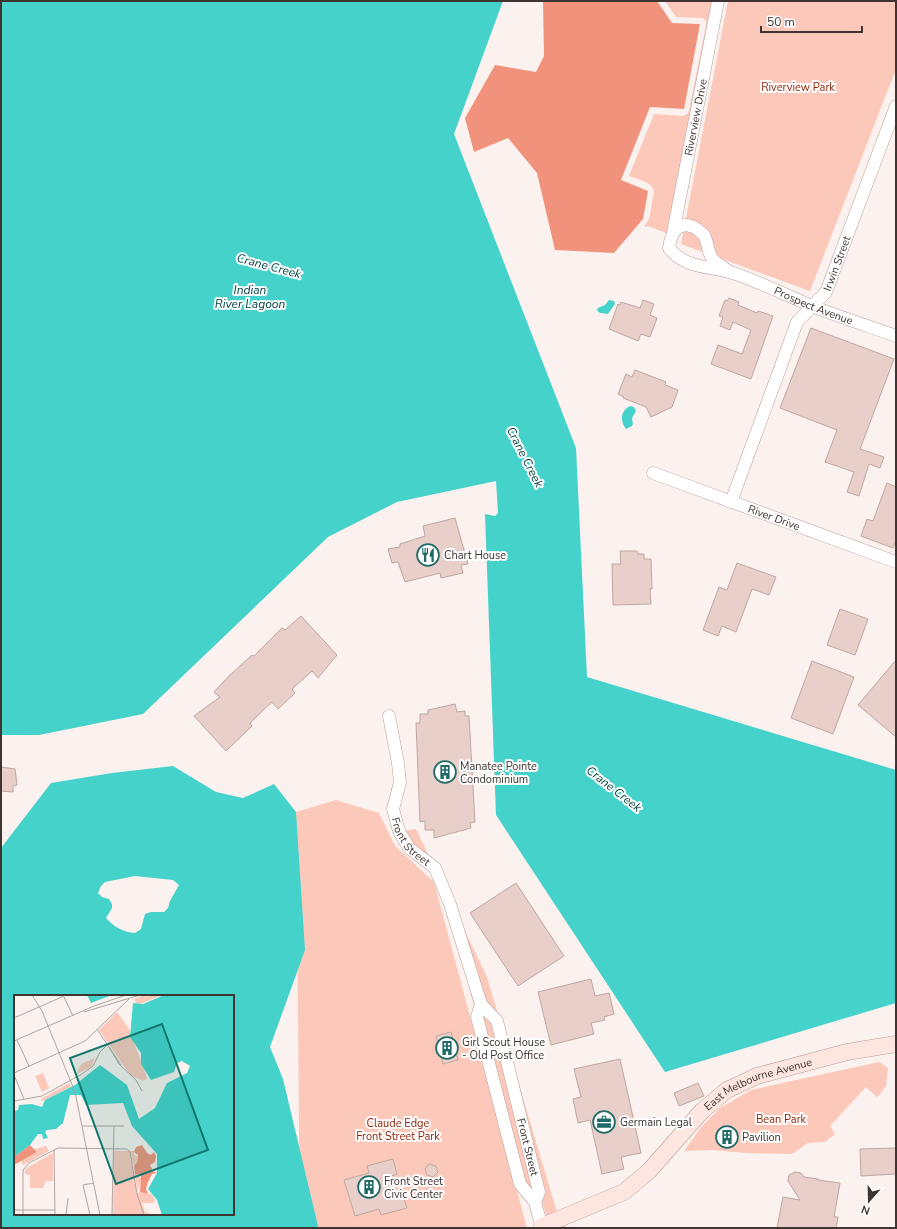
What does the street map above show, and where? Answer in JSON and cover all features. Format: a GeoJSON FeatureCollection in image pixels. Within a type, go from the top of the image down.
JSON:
{"type":"FeatureCollection","features":[{"type":"Feature","properties":{"kind":"street","name":"Riverview Drive"},"geometry":{"type":"LineString","coordinates":[[673,233],[718,1]]}},
{"type":"Feature","properties":{"kind":"street","name":"Irwin Street"},"geometry":{"type":"LineString","coordinates":[[731,502],[797,322],[826,292],[896,106]]}},
{"type":"Feature","properties":{"kind":"street","name":"Prospect Avenue"},"geometry":{"type":"LineString","coordinates":[[732,273],[713,260],[707,248],[707,240],[703,234],[695,228],[685,224],[673,233],[669,248],[682,260],[693,265],[732,273],[814,306],[896,336]]}},
{"type":"Feature","properties":{"kind":"street","name":"River Drive"},"geometry":{"type":"LineString","coordinates":[[653,473],[896,562]]}},
{"type":"Feature","properties":{"kind":"street","name":"Front Street"},"geometry":{"type":"LineString","coordinates":[[389,716],[400,782],[393,809],[399,831],[409,848],[435,868],[450,904],[481,1004],[497,1021],[540,1192],[535,1202]]}},
{"type":"Feature","properties":{"kind":"street","name":"Front Street"},"geometry":{"type":"LineString","coordinates":[[481,1004],[476,1017],[520,1184],[535,1202],[542,1227]]}},
{"type":"Feature","properties":{"kind":"street","name":"East Melbourne Avenue"},"geometry":{"type":"LineString","coordinates":[[542,1227],[624,1192],[649,1171],[702,1111],[727,1090],[757,1076],[847,1052],[896,1044]]}},
{"type":"Feature","properties":{"kind":"green space"},"geometry":{"type":"Polygon","coordinates":[[[665,1],[715,1],[674,236],[648,226],[644,227],[649,219],[654,192],[648,183],[629,176],[654,114],[683,116],[689,111],[706,21],[703,18],[676,17],[665,1]]]}},
{"type":"Feature","properties":{"kind":"green space","name":"Riverview Park"},"geometry":{"type":"Polygon","coordinates":[[[728,1],[896,1],[896,69],[810,291],[681,244],[728,1]]]}},
{"type":"Feature","properties":{"kind":"green space","name":"Claude Edge Front Street Park"},"geometry":{"type":"Polygon","coordinates":[[[336,800],[379,813],[395,846],[434,882],[527,1228],[300,1228],[296,812],[336,800]]]}},
{"type":"Feature","properties":{"kind":"green space"},"geometry":{"type":"Polygon","coordinates":[[[416,829],[487,977],[559,1219],[564,1217],[566,1228],[550,1228],[539,1192],[526,1198],[534,1228],[440,880],[395,832],[416,829]]]}},
{"type":"Feature","properties":{"kind":"green space","name":"Bean Park"},"geometry":{"type":"Polygon","coordinates":[[[879,1062],[888,1068],[886,1086],[877,1097],[866,1087],[830,1126],[835,1134],[825,1142],[808,1143],[792,1154],[746,1153],[712,1150],[684,1151],[702,1126],[720,1108],[751,1090],[879,1062]]]}},
{"type":"Feature","properties":{"kind":"shaded area"},"geometry":{"type":"Polygon","coordinates":[[[543,1],[657,1],[672,23],[700,24],[684,109],[650,107],[621,180],[648,191],[643,219],[614,253],[555,250],[537,173],[508,138],[474,152],[465,118],[495,65],[536,72],[544,56],[543,1]]]}},
{"type":"Feature","properties":{"kind":"water","name":"Indian River Lagoon"},"geometry":{"type":"Polygon","coordinates":[[[1,1],[503,1],[454,134],[576,448],[587,677],[896,770],[896,1003],[665,1072],[496,815],[485,514],[495,516],[498,513],[496,481],[397,502],[328,537],[143,714],[39,735],[1,735],[1,1]]]}},
{"type":"Feature","properties":{"kind":"water"},"geometry":{"type":"Polygon","coordinates":[[[609,300],[614,301],[615,304],[608,314],[601,313],[597,310],[605,305],[609,300]]]}},
{"type":"Feature","properties":{"kind":"water"},"geometry":{"type":"Polygon","coordinates":[[[630,406],[634,407],[636,411],[632,418],[632,426],[626,429],[622,416],[624,411],[630,406]]]}},
{"type":"Feature","properties":{"kind":"water"},"geometry":{"type":"Polygon","coordinates":[[[173,766],[216,792],[243,798],[274,784],[296,812],[305,950],[270,1047],[283,1079],[318,1226],[317,1228],[1,1228],[1,848],[51,783],[112,773],[173,766]],[[135,876],[105,882],[101,886],[98,893],[102,897],[109,899],[112,904],[112,908],[106,918],[119,928],[127,932],[135,933],[141,929],[145,914],[151,912],[164,912],[168,908],[170,901],[179,885],[173,880],[135,876]]]}},
{"type":"Feature","properties":{"kind":"building"},"geometry":{"type":"Polygon","coordinates":[[[729,298],[739,302],[738,305],[757,313],[758,311],[773,316],[751,379],[711,364],[718,345],[742,354],[751,330],[733,322],[730,330],[720,326],[723,317],[719,316],[725,300],[727,301],[729,298]]]}},
{"type":"Feature","properties":{"kind":"building"},"geometry":{"type":"Polygon","coordinates":[[[643,300],[654,304],[650,315],[657,318],[650,337],[641,334],[638,341],[609,329],[618,304],[620,305],[621,302],[640,308],[643,300]]]}},
{"type":"Feature","properties":{"kind":"building"},"geometry":{"type":"Polygon","coordinates":[[[811,328],[894,359],[860,449],[884,457],[880,468],[869,464],[859,496],[847,492],[854,472],[825,462],[837,430],[780,408],[811,328]]]}},
{"type":"Feature","properties":{"kind":"building"},"geometry":{"type":"Polygon","coordinates":[[[635,370],[666,382],[665,385],[678,390],[672,407],[651,417],[646,407],[623,398],[624,397],[618,394],[626,374],[632,377],[635,370]]]}},
{"type":"Feature","properties":{"kind":"building"},"geometry":{"type":"Polygon","coordinates":[[[887,483],[896,487],[896,540],[893,548],[861,536],[867,519],[873,521],[887,483]]]}},
{"type":"Feature","properties":{"kind":"building","name":"Chart House"},"geometry":{"type":"Polygon","coordinates":[[[455,518],[468,564],[461,565],[463,573],[441,578],[440,573],[405,582],[398,562],[392,563],[388,549],[400,547],[400,544],[425,536],[423,526],[455,518]]]}},
{"type":"Feature","properties":{"kind":"building"},"geometry":{"type":"Polygon","coordinates":[[[620,551],[637,551],[638,554],[644,554],[644,559],[651,559],[651,604],[613,605],[612,564],[621,564],[620,551]]]}},
{"type":"Feature","properties":{"kind":"building"},"geometry":{"type":"Polygon","coordinates":[[[737,563],[776,577],[769,595],[752,589],[736,632],[722,626],[718,636],[703,630],[719,587],[727,590],[737,563]]]}},
{"type":"Feature","properties":{"kind":"building"},"geometry":{"type":"Polygon","coordinates":[[[840,609],[868,619],[855,655],[827,645],[840,609]]]}},
{"type":"Feature","properties":{"kind":"building"},"geometry":{"type":"Polygon","coordinates":[[[301,616],[337,655],[318,678],[312,671],[292,689],[295,693],[278,709],[272,702],[250,723],[252,726],[226,751],[194,716],[220,697],[214,692],[229,676],[252,655],[254,656],[282,628],[285,630],[301,616]]]}},
{"type":"Feature","properties":{"kind":"building"},"geometry":{"type":"Polygon","coordinates":[[[896,660],[896,737],[858,705],[896,660]]]}},
{"type":"Feature","properties":{"kind":"building"},"geometry":{"type":"Polygon","coordinates":[[[812,661],[854,677],[833,734],[791,718],[812,661]]]}},
{"type":"Feature","properties":{"kind":"building","name":"Manatee Pointe Condominium"},"geometry":{"type":"Polygon","coordinates":[[[455,704],[457,712],[465,711],[465,716],[469,716],[475,822],[470,823],[471,828],[434,838],[434,830],[425,830],[425,821],[420,822],[416,723],[420,723],[420,714],[428,714],[428,710],[455,704]]]}},
{"type":"Feature","properties":{"kind":"building"},"geometry":{"type":"Polygon","coordinates":[[[1,767],[15,769],[17,785],[13,786],[13,792],[1,791],[1,767]]]}},
{"type":"Feature","properties":{"kind":"building"},"geometry":{"type":"Polygon","coordinates":[[[516,883],[564,956],[518,986],[470,913],[516,883]]]}},
{"type":"Feature","properties":{"kind":"building"},"geometry":{"type":"Polygon","coordinates":[[[591,979],[595,996],[609,993],[614,1014],[604,1017],[605,1020],[591,1023],[594,1034],[551,1045],[538,992],[591,979]]]}},
{"type":"Feature","properties":{"kind":"building","name":"Girl Scout House - Old Post Office"},"geometry":{"type":"Polygon","coordinates":[[[451,1032],[458,1060],[443,1064],[436,1036],[451,1032]]]}},
{"type":"Feature","properties":{"kind":"building"},"geometry":{"type":"Polygon","coordinates":[[[620,1059],[641,1153],[621,1157],[624,1169],[602,1174],[590,1120],[578,1123],[573,1099],[581,1097],[574,1069],[620,1059]]]}},
{"type":"Feature","properties":{"kind":"building"},"geometry":{"type":"Polygon","coordinates":[[[698,1083],[704,1096],[679,1106],[674,1093],[698,1083]]]}},
{"type":"Feature","properties":{"kind":"building"},"geometry":{"type":"Polygon","coordinates":[[[896,1148],[896,1174],[861,1176],[860,1149],[896,1148]]]}},
{"type":"Feature","properties":{"kind":"building","name":"Front Street Civic Center"},"geometry":{"type":"Polygon","coordinates":[[[393,1159],[397,1174],[389,1177],[395,1196],[402,1193],[407,1208],[381,1215],[379,1209],[355,1216],[344,1180],[369,1173],[367,1166],[393,1159]]]}},
{"type":"Feature","properties":{"kind":"building"},"geometry":{"type":"Polygon","coordinates":[[[429,1164],[436,1166],[438,1172],[433,1177],[427,1175],[425,1169],[429,1164]]]}},
{"type":"Feature","properties":{"kind":"building"},"geometry":{"type":"Polygon","coordinates":[[[795,1172],[801,1173],[804,1177],[840,1183],[834,1217],[838,1217],[836,1228],[777,1228],[783,1197],[800,1200],[788,1181],[789,1175],[795,1172]]]}},
{"type":"Feature","properties":{"kind":"place","name":"Chart House"},"geometry":{"type":"Point","coordinates":[428,555]}},
{"type":"Feature","properties":{"kind":"place","name":"Manatee Pointe Condominium"},"geometry":{"type":"Point","coordinates":[445,772]}},
{"type":"Feature","properties":{"kind":"place","name":"Girl Scout House - Old Post Office"},"geometry":{"type":"Point","coordinates":[447,1048]}},
{"type":"Feature","properties":{"kind":"place","name":"Germain Legal"},"geometry":{"type":"Point","coordinates":[604,1122]}},
{"type":"Feature","properties":{"kind":"place","name":"Pavilion"},"geometry":{"type":"Point","coordinates":[727,1137]}},
{"type":"Feature","properties":{"kind":"place","name":"Front Street Civic Center"},"geometry":{"type":"Point","coordinates":[369,1187]}},
{"type":"Feature","properties":{"kind":"water label","name":"Crane Creek"},"geometry":{"type":"Point","coordinates":[269,266]}},
{"type":"Feature","properties":{"kind":"water label","name":"Crane Creek"},"geometry":{"type":"Point","coordinates":[525,457]}},
{"type":"Feature","properties":{"kind":"water label","name":"Crane Creek"},"geometry":{"type":"Point","coordinates":[614,789]}}]}
